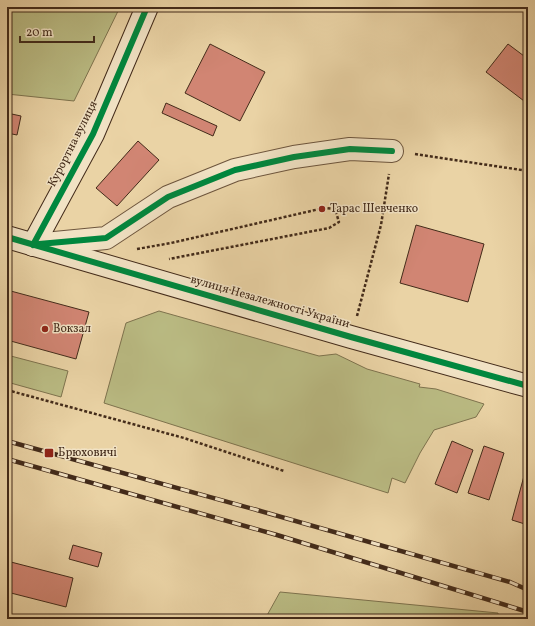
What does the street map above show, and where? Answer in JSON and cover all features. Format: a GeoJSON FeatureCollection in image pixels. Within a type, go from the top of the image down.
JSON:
{"type":"FeatureCollection","features":[{"type":"Feature","properties":{"kind":"main road","name":"Курортна вулиця"},"geometry":{"type":"LineString","coordinates":[[33,245],[93,134],[147,7]]}},
{"type":"Feature","properties":{"kind":"main road"},"geometry":{"type":"LineString","coordinates":[[33,245],[106,238],[168,197],[235,170],[294,157],[350,149],[392,151]]}},
{"type":"Feature","properties":{"kind":"main road","name":"вулиця Незалежності України"},"geometry":{"type":"LineString","coordinates":[[7,237],[351,337],[528,386]]}},
{"type":"Feature","properties":{"kind":"path"},"geometry":{"type":"LineString","coordinates":[[351,337],[381,225],[392,151],[528,171]]}},
{"type":"Feature","properties":{"kind":"path"},"geometry":{"type":"LineString","coordinates":[[133,250],[171,243],[324,208],[335,209],[338,222],[330,228],[166,259]]}},
{"type":"Feature","properties":{"kind":"path"},"geometry":{"type":"LineString","coordinates":[[7,390],[184,438],[284,471]]}},
{"type":"Feature","properties":{"kind":"green space"},"geometry":{"type":"Polygon","coordinates":[[[7,7],[120,7],[74,101],[7,94],[7,7]]]}},
{"type":"Feature","properties":{"kind":"green space"},"geometry":{"type":"Polygon","coordinates":[[[159,311],[319,356],[336,354],[367,369],[420,384],[419,387],[436,389],[484,404],[476,417],[434,430],[420,453],[405,483],[392,478],[388,493],[104,403],[126,323],[159,311]]]}},
{"type":"Feature","properties":{"kind":"green space"},"geometry":{"type":"Polygon","coordinates":[[[7,355],[68,371],[61,397],[7,382],[7,355]]]}},
{"type":"Feature","properties":{"kind":"green space"},"geometry":{"type":"Polygon","coordinates":[[[280,592],[498,613],[498,619],[265,619],[280,592]]]}},
{"type":"Feature","properties":{"kind":"building"},"geometry":{"type":"Polygon","coordinates":[[[210,44],[265,72],[240,121],[185,93],[210,44]]]}},
{"type":"Feature","properties":{"kind":"building"},"geometry":{"type":"Polygon","coordinates":[[[508,44],[528,59],[528,104],[486,72],[508,44]]]}},
{"type":"Feature","properties":{"kind":"building"},"geometry":{"type":"Polygon","coordinates":[[[166,103],[217,126],[213,136],[162,113],[166,103]]]}},
{"type":"Feature","properties":{"kind":"building"},"geometry":{"type":"Polygon","coordinates":[[[7,113],[21,116],[17,135],[7,133],[7,113]]]}},
{"type":"Feature","properties":{"kind":"building"},"geometry":{"type":"Polygon","coordinates":[[[138,141],[159,160],[117,206],[96,188],[138,141]]]}},
{"type":"Feature","properties":{"kind":"building"},"geometry":{"type":"Polygon","coordinates":[[[416,225],[484,244],[468,302],[400,283],[416,225]]]}},
{"type":"Feature","properties":{"kind":"building","name":"Вокзал"},"geometry":{"type":"Polygon","coordinates":[[[7,290],[89,312],[76,359],[7,340],[7,290]]]}},
{"type":"Feature","properties":{"kind":"building"},"geometry":{"type":"Polygon","coordinates":[[[452,441],[473,450],[457,493],[435,484],[452,441]]]}},
{"type":"Feature","properties":{"kind":"building"},"geometry":{"type":"Polygon","coordinates":[[[484,446],[504,453],[489,500],[468,493],[484,446]]]}},
{"type":"Feature","properties":{"kind":"building"},"geometry":{"type":"Polygon","coordinates":[[[524,476],[528,477],[528,525],[512,520],[524,476]]]}},
{"type":"Feature","properties":{"kind":"building"},"geometry":{"type":"Polygon","coordinates":[[[73,545],[102,553],[98,567],[69,559],[73,545]]]}},
{"type":"Feature","properties":{"kind":"building"},"geometry":{"type":"Polygon","coordinates":[[[7,561],[73,578],[66,607],[7,592],[7,561]]]}},
{"type":"Feature","properties":{"kind":"railway"},"geometry":{"type":"LineString","coordinates":[[7,441],[510,582],[528,590]]}},
{"type":"Feature","properties":{"kind":"railway"},"geometry":{"type":"LineString","coordinates":[[7,459],[277,535],[528,612]]}},
{"type":"Feature","properties":{"kind":"cycle path"},"geometry":{"type":"LineString","coordinates":[[33,245],[93,134],[147,7]]}},
{"type":"Feature","properties":{"kind":"cycle path"},"geometry":{"type":"LineString","coordinates":[[39,244],[106,238],[168,197],[235,170],[294,157],[350,149],[392,151]]}},
{"type":"Feature","properties":{"kind":"cycle path"},"geometry":{"type":"LineString","coordinates":[[7,237],[351,337],[528,386]]}},
{"type":"Feature","properties":{"kind":"place","name":"Тарас Шевченко"},"geometry":{"type":"Point","coordinates":[322,209]}},
{"type":"Feature","properties":{"kind":"place","name":"Вокзал"},"geometry":{"type":"Point","coordinates":[45,329]}},
{"type":"Feature","properties":{"kind":"place","name":"Брюховичі"},"geometry":{"type":"Point","coordinates":[49,453]}}]}
